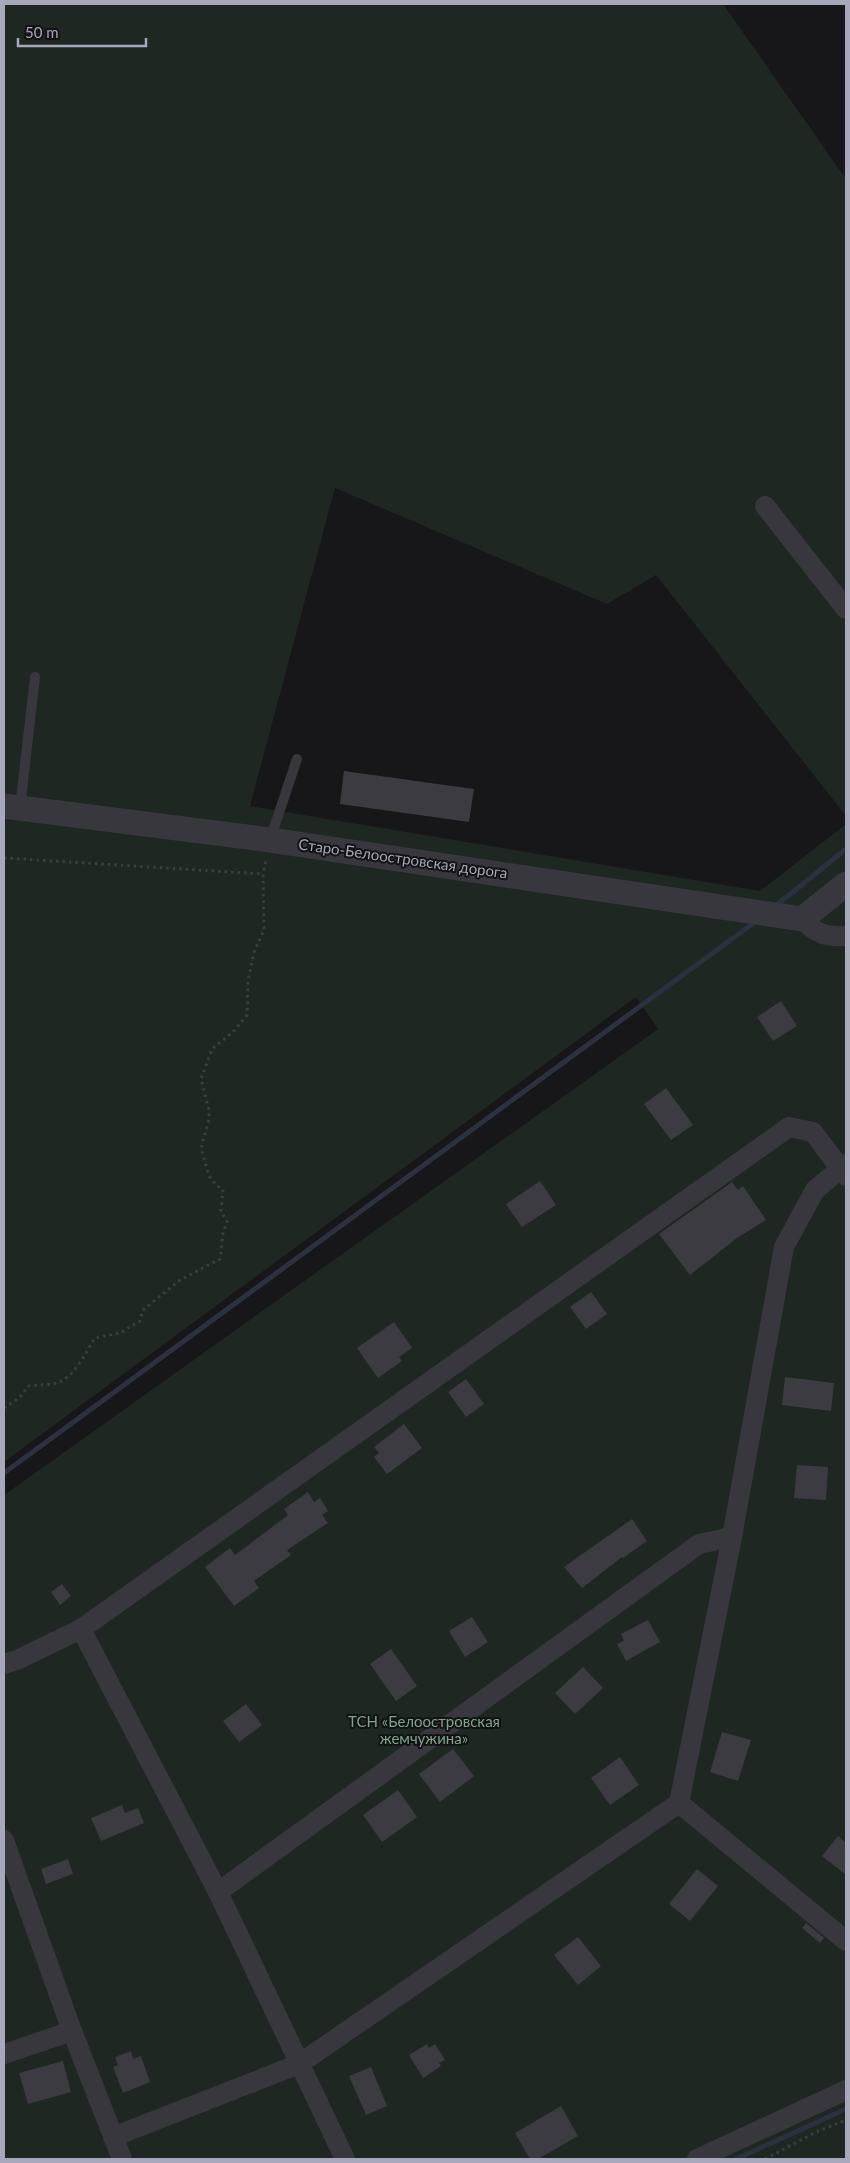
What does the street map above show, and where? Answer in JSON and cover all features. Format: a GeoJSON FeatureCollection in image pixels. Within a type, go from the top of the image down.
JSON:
{"type":"FeatureCollection","features":[{"type":"Feature","properties":{"kind":"street"},"geometry":{"type":"LineString","coordinates":[[765,506],[840,587],[846,609]]}},
{"type":"Feature","properties":{"kind":"street","name":"Старо-Белоостровская дорога"},"geometry":{"type":"LineString","coordinates":[[12,807],[270,840],[802,920]]}},
{"type":"Feature","properties":{"kind":"street"},"geometry":{"type":"LineString","coordinates":[[846,884],[802,920],[812,930],[823,935],[846,936]]}},
{"type":"Feature","properties":{"kind":"street"},"geometry":{"type":"LineString","coordinates":[[4,1664],[17,1660],[81,1629],[790,1127],[813,1132],[844,1170],[815,1190],[784,1248],[732,1537],[679,1803],[300,2064],[113,2137]]}},
{"type":"Feature","properties":{"kind":"street"},"geometry":{"type":"LineString","coordinates":[[218,1892],[700,1544],[732,1537]]}},
{"type":"Feature","properties":{"kind":"street"},"geometry":{"type":"LineString","coordinates":[[81,1629],[218,1892],[346,2159]]}},
{"type":"Feature","properties":{"kind":"street"},"geometry":{"type":"LineString","coordinates":[[679,1803],[846,1941]]}},
{"type":"Feature","properties":{"kind":"street"},"geometry":{"type":"LineString","coordinates":[[5,1851],[122,2159]]}},
{"type":"Feature","properties":{"kind":"street"},"geometry":{"type":"LineString","coordinates":[[4,2054],[72,2031]]}},
{"type":"Feature","properties":{"kind":"street"},"geometry":{"type":"LineString","coordinates":[[696,2159],[846,2090]]}},
{"type":"Feature","properties":{"kind":"lane"},"geometry":{"type":"LineString","coordinates":[[12,807],[35,677]]}},
{"type":"Feature","properties":{"kind":"lane"},"geometry":{"type":"LineString","coordinates":[[270,840],[297,759]]}},
{"type":"Feature","properties":{"kind":"path"},"geometry":{"type":"LineString","coordinates":[[4,1408],[19,1398],[29,1386],[54,1384],[65,1378],[75,1369],[95,1338],[120,1334],[140,1321],[143,1310],[180,1280],[220,1259],[223,1233],[227,1222],[221,1211],[222,1189],[209,1176],[201,1148],[209,1120],[209,1110],[201,1079],[212,1049],[233,1032],[247,1016],[248,981],[254,952],[264,930],[263,874],[270,840]]}},
{"type":"Feature","properties":{"kind":"path"},"geometry":{"type":"LineString","coordinates":[[4,858],[263,874]]}},
{"type":"Feature","properties":{"kind":"path"},"geometry":{"type":"LineString","coordinates":[[765,2159],[816,2132],[846,2120]]}},
{"type":"Feature","properties":{"kind":"green space","name":"ТСН «Белоостровская жемчужина»"},"geometry":{"type":"Polygon","coordinates":[[[4,4],[723,4],[846,179],[846,816],[656,575],[607,604],[335,488],[250,806],[760,891],[846,824],[846,2159],[4,2159],[4,1495],[658,1029],[636,997],[4,1462],[4,4]]]}},
{"type":"Feature","properties":{"kind":"building"},"geometry":{"type":"Polygon","coordinates":[[[344,771],[474,789],[469,822],[340,804],[344,771]]]}},
{"type":"Feature","properties":{"kind":"building"},"geometry":{"type":"Polygon","coordinates":[[[781,1001],[797,1026],[773,1041],[757,1017],[781,1001]]]}},
{"type":"Feature","properties":{"kind":"building"},"geometry":{"type":"Polygon","coordinates":[[[666,1088],[693,1125],[671,1140],[644,1104],[666,1088]]]}},
{"type":"Feature","properties":{"kind":"building"},"geometry":{"type":"Polygon","coordinates":[[[540,1181],[556,1205],[522,1227],[506,1204],[540,1181]]]}},
{"type":"Feature","properties":{"kind":"building"},"geometry":{"type":"Polygon","coordinates":[[[732,1182],[738,1190],[743,1186],[766,1220],[737,1238],[690,1275],[659,1234],[732,1182]]]}},
{"type":"Feature","properties":{"kind":"building"},"geometry":{"type":"Polygon","coordinates":[[[591,1292],[607,1314],[586,1329],[570,1307],[591,1292]]]}},
{"type":"Feature","properties":{"kind":"building"},"geometry":{"type":"Polygon","coordinates":[[[394,1322],[412,1348],[399,1357],[402,1361],[378,1378],[357,1348],[394,1322]]]}},
{"type":"Feature","properties":{"kind":"building"},"geometry":{"type":"Polygon","coordinates":[[[785,1377],[834,1383],[831,1411],[782,1405],[785,1377]]]}},
{"type":"Feature","properties":{"kind":"building"},"geometry":{"type":"Polygon","coordinates":[[[466,1379],[484,1404],[466,1417],[448,1392],[466,1379]]]}},
{"type":"Feature","properties":{"kind":"building"},"geometry":{"type":"Polygon","coordinates":[[[404,1424],[422,1448],[387,1474],[374,1457],[379,1453],[374,1447],[404,1424]]]}},
{"type":"Feature","properties":{"kind":"building"},"geometry":{"type":"Polygon","coordinates":[[[797,1465],[828,1467],[826,1500],[794,1498],[797,1465]]]}},
{"type":"Feature","properties":{"kind":"building"},"geometry":{"type":"Polygon","coordinates":[[[308,1492],[314,1502],[320,1498],[328,1511],[322,1515],[328,1523],[287,1550],[291,1555],[254,1581],[259,1588],[234,1606],[205,1567],[230,1548],[235,1555],[288,1515],[284,1509],[308,1492]]]}},
{"type":"Feature","properties":{"kind":"building"},"geometry":{"type":"Polygon","coordinates":[[[632,1519],[647,1541],[622,1557],[582,1588],[564,1567],[632,1519]]]}},
{"type":"Feature","properties":{"kind":"building"},"geometry":{"type":"Polygon","coordinates":[[[62,1584],[71,1596],[60,1605],[51,1592],[62,1584]]]}},
{"type":"Feature","properties":{"kind":"building"},"geometry":{"type":"Polygon","coordinates":[[[472,1617],[488,1642],[465,1657],[449,1631],[472,1617]]]}},
{"type":"Feature","properties":{"kind":"building"},"geometry":{"type":"Polygon","coordinates":[[[648,1620],[660,1642],[626,1661],[617,1644],[624,1641],[621,1634],[648,1620]]]}},
{"type":"Feature","properties":{"kind":"building"},"geometry":{"type":"Polygon","coordinates":[[[391,1649],[417,1686],[396,1701],[370,1664],[391,1649]]]}},
{"type":"Feature","properties":{"kind":"building"},"geometry":{"type":"Polygon","coordinates":[[[583,1667],[603,1688],[575,1714],[555,1693],[583,1667]]]}},
{"type":"Feature","properties":{"kind":"building"},"geometry":{"type":"Polygon","coordinates":[[[246,1704],[262,1725],[239,1742],[223,1721],[246,1704]]]}},
{"type":"Feature","properties":{"kind":"building"},"geometry":{"type":"Polygon","coordinates":[[[722,1732],[751,1740],[738,1781],[710,1772],[722,1732]]]}},
{"type":"Feature","properties":{"kind":"building"},"geometry":{"type":"Polygon","coordinates":[[[453,1749],[474,1776],[440,1802],[419,1774],[453,1749]]]}},
{"type":"Feature","properties":{"kind":"building"},"geometry":{"type":"Polygon","coordinates":[[[620,1757],[639,1785],[610,1805],[591,1778],[620,1757]]]}},
{"type":"Feature","properties":{"kind":"building"},"geometry":{"type":"Polygon","coordinates":[[[398,1790],[417,1817],[382,1842],[363,1815],[398,1790]]]}},
{"type":"Feature","properties":{"kind":"building"},"geometry":{"type":"Polygon","coordinates":[[[122,1805],[125,1813],[138,1808],[144,1823],[101,1841],[91,1818],[122,1805]]]}},
{"type":"Feature","properties":{"kind":"building"},"geometry":{"type":"Polygon","coordinates":[[[838,1836],[846,1843],[846,1875],[822,1856],[838,1836]]]}},
{"type":"Feature","properties":{"kind":"building"},"geometry":{"type":"Polygon","coordinates":[[[68,1859],[73,1874],[46,1884],[41,1869],[68,1859]]]}},
{"type":"Feature","properties":{"kind":"building"},"geometry":{"type":"Polygon","coordinates":[[[697,1869],[718,1886],[690,1921],[669,1904],[697,1869]]]}},
{"type":"Feature","properties":{"kind":"building"},"geometry":{"type":"Polygon","coordinates":[[[806,1923],[824,1938],[820,1943],[802,1928],[806,1923]]]}},
{"type":"Feature","properties":{"kind":"building"},"geometry":{"type":"Polygon","coordinates":[[[578,1937],[601,1966],[578,1985],[554,1955],[578,1937]]]}},
{"type":"Feature","properties":{"kind":"building"},"geometry":{"type":"Polygon","coordinates":[[[427,2044],[429,2048],[435,2044],[445,2060],[439,2063],[441,2066],[423,2078],[409,2055],[427,2044]]]}},
{"type":"Feature","properties":{"kind":"building"},"geometry":{"type":"Polygon","coordinates":[[[131,2051],[133,2059],[141,2056],[150,2082],[123,2093],[113,2067],[118,2065],[115,2057],[131,2051]]]}},
{"type":"Feature","properties":{"kind":"building"},"geometry":{"type":"Polygon","coordinates":[[[63,2061],[71,2092],[28,2104],[19,2073],[63,2061]]]}},
{"type":"Feature","properties":{"kind":"building"},"geometry":{"type":"Polygon","coordinates":[[[371,2067],[387,2106],[366,2115],[349,2076],[371,2067]]]}},
{"type":"Feature","properties":{"kind":"building"},"geometry":{"type":"Polygon","coordinates":[[[561,2106],[578,2136],[538,2159],[530,2159],[515,2133],[561,2106]]]}},
{"type":"Feature","properties":{"kind":"waterway"},"geometry":{"type":"LineString","coordinates":[[778,904],[846,849]]}},
{"type":"Feature","properties":{"kind":"waterway"},"geometry":{"type":"LineString","coordinates":[[4,1473],[755,922]]}},
{"type":"Feature","properties":{"kind":"waterway"},"geometry":{"type":"LineString","coordinates":[[736,2159],[846,2109]]}}]}
